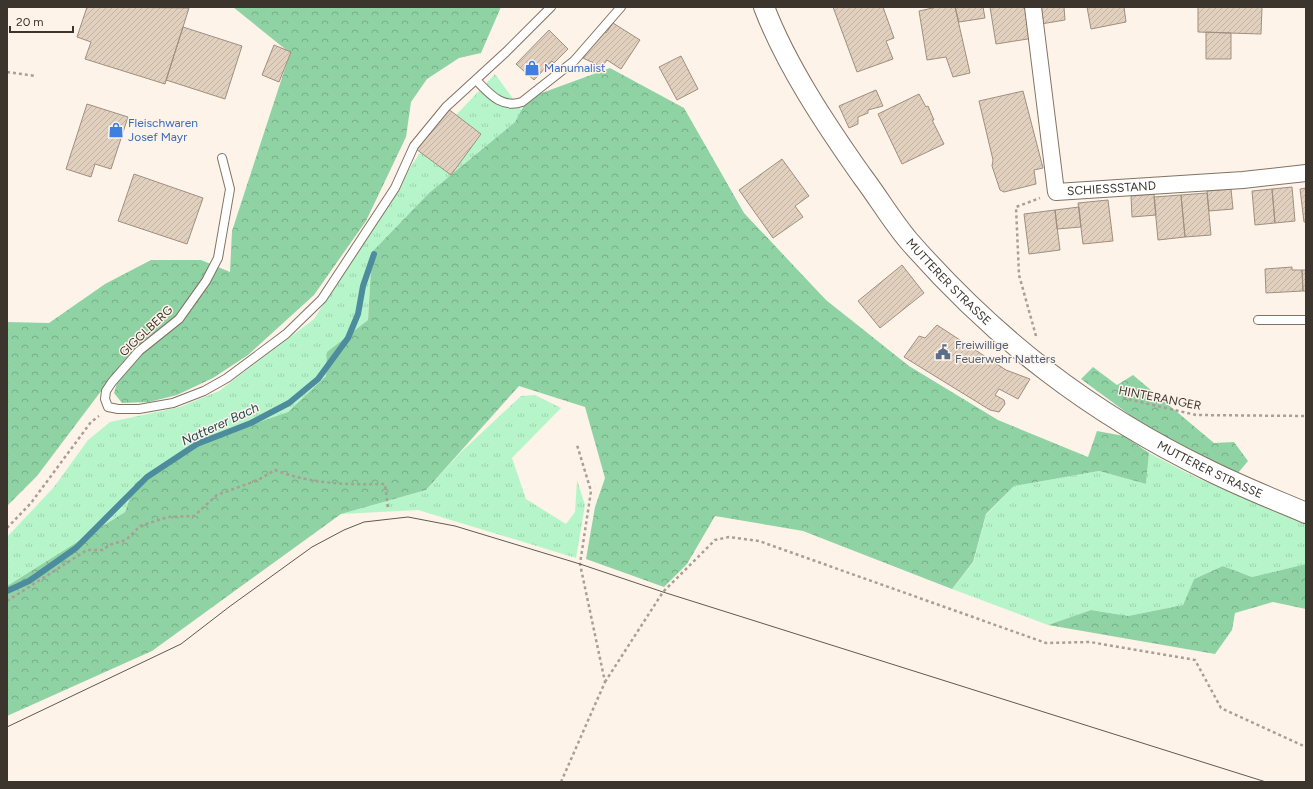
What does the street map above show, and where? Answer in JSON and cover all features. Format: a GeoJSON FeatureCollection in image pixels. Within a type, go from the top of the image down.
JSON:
{"type":"FeatureCollection","features":[{"type":"Feature","properties":{"kind":"street","name":"MUTTERER STRASSE"},"geometry":{"type":"LineString","coordinates":[[764,7],[778,38],[809,96],[854,165],[908,239],[960,296],[1001,336],[1083,399],[1151,440],[1208,470],[1306,513]]}},
{"type":"Feature","properties":{"kind":"street","name":"SCHIESSSTAND"},"geometry":{"type":"LineString","coordinates":[[1033,7],[1056,192],[1243,180],[1306,173]]}},
{"type":"Feature","properties":{"kind":"lane"},"geometry":{"type":"LineString","coordinates":[[108,407],[118,409],[138,409],[173,403],[204,391],[227,378],[286,334],[322,299],[395,188],[414,146],[446,107],[506,52],[550,7]]}},
{"type":"Feature","properties":{"kind":"lane"},"geometry":{"type":"LineString","coordinates":[[476,80],[498,101],[513,105],[522,102],[574,61],[621,7]]}},
{"type":"Feature","properties":{"kind":"lane","name":"GIGGLBERG"},"geometry":{"type":"LineString","coordinates":[[108,407],[105,399],[106,391],[112,382],[139,351],[179,318],[206,281],[218,258],[230,189],[222,158]]}},
{"type":"Feature","properties":{"kind":"lane"},"geometry":{"type":"LineString","coordinates":[[1258,320],[1306,320]]}},
{"type":"Feature","properties":{"kind":"path"},"geometry":{"type":"LineString","coordinates":[[7,72],[36,76]]}},
{"type":"Feature","properties":{"kind":"path"},"geometry":{"type":"LineString","coordinates":[[1037,342],[1019,275],[1016,207],[1056,192]]}},
{"type":"Feature","properties":{"kind":"path","name":"HINTERANGER"},"geometry":{"type":"LineString","coordinates":[[1117,397],[1139,400],[1184,413],[1204,416],[1306,416]]}},
{"type":"Feature","properties":{"kind":"path"},"geometry":{"type":"LineString","coordinates":[[7,528],[31,503],[91,422],[108,407]]}},
{"type":"Feature","properties":{"kind":"path"},"geometry":{"type":"LineString","coordinates":[[577,445],[591,491],[580,564],[604,682]]}},
{"type":"Feature","properties":{"kind":"path"},"geometry":{"type":"LineString","coordinates":[[7,601],[87,550],[103,550],[109,545],[126,540],[140,526],[168,517],[194,516],[218,495],[258,480],[275,470],[296,478],[348,485],[385,484],[388,508]]}},
{"type":"Feature","properties":{"kind":"path"},"geometry":{"type":"LineString","coordinates":[[561,782],[604,682],[663,592],[715,540],[729,537],[759,541],[1046,643],[1090,642],[1195,660],[1221,708],[1306,747]]}},
{"type":"Feature","properties":{"kind":"green space"},"geometry":{"type":"Polygon","coordinates":[[[233,7],[501,7],[481,53],[459,58],[427,79],[411,102],[406,137],[366,221],[314,295],[248,355],[213,378],[177,395],[149,402],[122,403],[114,393],[123,362],[37,476],[7,506],[7,322],[49,323],[105,284],[151,260],[201,260],[230,272],[232,231],[290,53],[233,7]]]}},
{"type":"Feature","properties":{"kind":"green space"},"geometry":{"type":"Polygon","coordinates":[[[610,68],[684,108],[744,213],[826,300],[909,366],[998,420],[1088,457],[1097,431],[1124,436],[1149,453],[1146,484],[1099,471],[1014,486],[986,514],[973,562],[952,589],[803,531],[715,516],[687,564],[664,587],[586,559],[595,507],[605,478],[585,407],[519,386],[426,490],[341,514],[152,651],[7,716],[7,586],[125,512],[135,483],[212,438],[288,412],[326,376],[327,352],[368,320],[372,252],[429,193],[515,122],[528,98],[610,68]]]}},
{"type":"Feature","properties":{"kind":"green space"},"geometry":{"type":"Polygon","coordinates":[[[495,74],[522,111],[515,122],[429,193],[372,252],[368,320],[328,352],[326,376],[288,412],[212,438],[135,483],[125,512],[7,586],[7,537],[54,487],[88,440],[110,422],[180,407],[219,391],[314,319],[419,154],[495,74]]]}},
{"type":"Feature","properties":{"kind":"green space"},"geometry":{"type":"Polygon","coordinates":[[[1093,367],[1117,385],[1133,375],[1214,443],[1234,442],[1248,461],[1238,473],[1196,453],[1142,424],[1081,379],[1093,367]]]}},
{"type":"Feature","properties":{"kind":"green space"},"geometry":{"type":"Polygon","coordinates":[[[535,395],[561,408],[512,458],[526,499],[566,524],[575,512],[577,480],[585,505],[576,558],[418,510],[341,514],[426,490],[460,453],[521,396],[535,395]]]}},
{"type":"Feature","properties":{"kind":"green space"},"geometry":{"type":"Polygon","coordinates":[[[1149,453],[1193,476],[1306,525],[1306,564],[1252,577],[1223,566],[1194,579],[1183,605],[1128,616],[1091,610],[1048,625],[952,589],[973,563],[986,515],[1014,486],[1099,471],[1146,484],[1149,453]]]}},
{"type":"Feature","properties":{"kind":"green space"},"geometry":{"type":"Polygon","coordinates":[[[1306,564],[1306,609],[1273,602],[1235,613],[1232,630],[1215,654],[1048,625],[1091,610],[1128,616],[1183,605],[1194,579],[1223,566],[1252,577],[1306,564]]]}},
{"type":"Feature","properties":{"kind":"building"},"geometry":{"type":"Polygon","coordinates":[[[87,7],[189,8],[165,84],[85,59],[91,42],[77,37],[87,7]]]}},
{"type":"Feature","properties":{"kind":"building"},"geometry":{"type":"Polygon","coordinates":[[[833,7],[883,7],[894,38],[886,41],[893,59],[857,72],[833,7]]]}},
{"type":"Feature","properties":{"kind":"building"},"geometry":{"type":"Polygon","coordinates":[[[937,7],[955,7],[970,73],[953,77],[946,57],[927,60],[919,11],[937,7]]]}},
{"type":"Feature","properties":{"kind":"building"},"geometry":{"type":"Polygon","coordinates":[[[955,7],[983,7],[985,18],[959,22],[955,7]]]}},
{"type":"Feature","properties":{"kind":"building"},"geometry":{"type":"Polygon","coordinates":[[[990,7],[1029,7],[1034,38],[996,44],[990,7]]]}},
{"type":"Feature","properties":{"kind":"building"},"geometry":{"type":"Polygon","coordinates":[[[1040,7],[1064,7],[1065,20],[1041,24],[1040,7]]]}},
{"type":"Feature","properties":{"kind":"building"},"geometry":{"type":"Polygon","coordinates":[[[1087,7],[1124,7],[1126,22],[1091,29],[1087,7]]]}},
{"type":"Feature","properties":{"kind":"building"},"geometry":{"type":"Polygon","coordinates":[[[1198,7],[1262,7],[1261,34],[1198,32],[1198,7]]]}},
{"type":"Feature","properties":{"kind":"building"},"geometry":{"type":"Polygon","coordinates":[[[613,23],[640,40],[621,69],[607,60],[602,67],[583,58],[603,31],[606,33],[613,23]]]}},
{"type":"Feature","properties":{"kind":"building"},"geometry":{"type":"Polygon","coordinates":[[[183,27],[242,46],[225,99],[166,80],[183,27]]]}},
{"type":"Feature","properties":{"kind":"building"},"geometry":{"type":"Polygon","coordinates":[[[549,30],[568,49],[554,63],[552,61],[534,80],[516,64],[549,30]]]}},
{"type":"Feature","properties":{"kind":"building"},"geometry":{"type":"Polygon","coordinates":[[[1206,32],[1231,33],[1231,59],[1206,59],[1206,32]]]}},
{"type":"Feature","properties":{"kind":"building"},"geometry":{"type":"Polygon","coordinates":[[[274,45],[291,52],[279,82],[262,75],[274,45]]]}},
{"type":"Feature","properties":{"kind":"building"},"geometry":{"type":"Polygon","coordinates":[[[681,56],[698,89],[677,100],[659,67],[681,56]]]}},
{"type":"Feature","properties":{"kind":"building"},"geometry":{"type":"Polygon","coordinates":[[[876,90],[883,106],[868,110],[868,113],[858,117],[858,124],[849,128],[839,106],[876,90]]]}},
{"type":"Feature","properties":{"kind":"building"},"geometry":{"type":"Polygon","coordinates":[[[1023,91],[1043,168],[1034,170],[1036,184],[1004,192],[1000,190],[992,166],[993,160],[979,101],[1023,91]]]}},
{"type":"Feature","properties":{"kind":"building"},"geometry":{"type":"Polygon","coordinates":[[[919,94],[926,107],[928,106],[934,120],[932,120],[944,144],[902,164],[878,114],[919,94]]]}},
{"type":"Feature","properties":{"kind":"building"},"geometry":{"type":"Polygon","coordinates":[[[87,104],[128,117],[111,169],[95,164],[91,177],[66,169],[87,104]]]}},
{"type":"Feature","properties":{"kind":"building"},"geometry":{"type":"Polygon","coordinates":[[[447,108],[481,134],[451,175],[416,149],[447,108]]]}},
{"type":"Feature","properties":{"kind":"building"},"geometry":{"type":"Polygon","coordinates":[[[782,159],[809,196],[795,206],[803,217],[773,238],[739,190],[782,159]]]}},
{"type":"Feature","properties":{"kind":"building"},"geometry":{"type":"Polygon","coordinates":[[[134,174],[203,198],[187,244],[118,221],[134,174]]]}},
{"type":"Feature","properties":{"kind":"building"},"geometry":{"type":"Polygon","coordinates":[[[1292,187],[1295,221],[1275,223],[1272,189],[1292,187]]]}},
{"type":"Feature","properties":{"kind":"building"},"geometry":{"type":"Polygon","coordinates":[[[1306,188],[1306,222],[1304,222],[1300,189],[1306,188]]]}},
{"type":"Feature","properties":{"kind":"building"},"geometry":{"type":"Polygon","coordinates":[[[1231,189],[1233,209],[1209,211],[1207,191],[1231,189]]]}},
{"type":"Feature","properties":{"kind":"building"},"geometry":{"type":"Polygon","coordinates":[[[1272,189],[1275,223],[1255,225],[1252,191],[1272,189]]]}},
{"type":"Feature","properties":{"kind":"building"},"geometry":{"type":"Polygon","coordinates":[[[1207,193],[1211,235],[1185,237],[1181,195],[1207,193]]]}},
{"type":"Feature","properties":{"kind":"building"},"geometry":{"type":"Polygon","coordinates":[[[1154,194],[1156,215],[1132,217],[1131,196],[1154,194]]]}},
{"type":"Feature","properties":{"kind":"building"},"geometry":{"type":"Polygon","coordinates":[[[1181,195],[1185,237],[1158,240],[1154,197],[1181,195]]]}},
{"type":"Feature","properties":{"kind":"building"},"geometry":{"type":"Polygon","coordinates":[[[1108,200],[1113,241],[1083,244],[1078,203],[1108,200]]]}},
{"type":"Feature","properties":{"kind":"building"},"geometry":{"type":"Polygon","coordinates":[[[1079,207],[1081,227],[1057,229],[1055,210],[1079,207]]]}},
{"type":"Feature","properties":{"kind":"building"},"geometry":{"type":"Polygon","coordinates":[[[1055,210],[1060,250],[1029,254],[1024,214],[1055,210]]]}},
{"type":"Feature","properties":{"kind":"building"},"geometry":{"type":"Polygon","coordinates":[[[902,265],[924,293],[880,328],[858,301],[902,265]]]}},
{"type":"Feature","properties":{"kind":"building"},"geometry":{"type":"Polygon","coordinates":[[[1292,267],[1292,270],[1302,270],[1303,291],[1266,293],[1265,269],[1292,267]]]}},
{"type":"Feature","properties":{"kind":"building"},"geometry":{"type":"Polygon","coordinates":[[[1302,270],[1306,270],[1306,291],[1303,291],[1302,270]]]}},
{"type":"Feature","properties":{"kind":"building"},"geometry":{"type":"Polygon","coordinates":[[[937,325],[1006,370],[1030,379],[1018,399],[999,389],[995,395],[1004,400],[1005,404],[999,412],[990,410],[904,357],[919,336],[925,338],[937,325]]]}},
{"type":"Feature","properties":{"kind":"waterway","name":"Natterer Bach"},"geometry":{"type":"LineString","coordinates":[[7,591],[29,581],[76,548],[147,477],[197,444],[251,423],[289,403],[318,379],[348,338],[358,314],[363,286],[374,254]]}},
{"type":"Feature","properties":{"kind":"tram line"},"geometry":{"type":"LineString","coordinates":[[7,727],[181,644],[312,547],[344,530],[364,522],[408,517],[455,526],[580,564],[663,592],[1266,782]]}},
{"type":"Feature","properties":{"kind":"place","name":"Manumalist"},"geometry":{"type":"Point","coordinates":[532,68]}},
{"type":"Feature","properties":{"kind":"place","name":"Fleischwaren Josef Mayr"},"geometry":{"type":"Point","coordinates":[116,130]}},
{"type":"Feature","properties":{"kind":"place","name":"Freiwillige Feuerwehr Natters"},"geometry":{"type":"Point","coordinates":[943,352]}}]}
